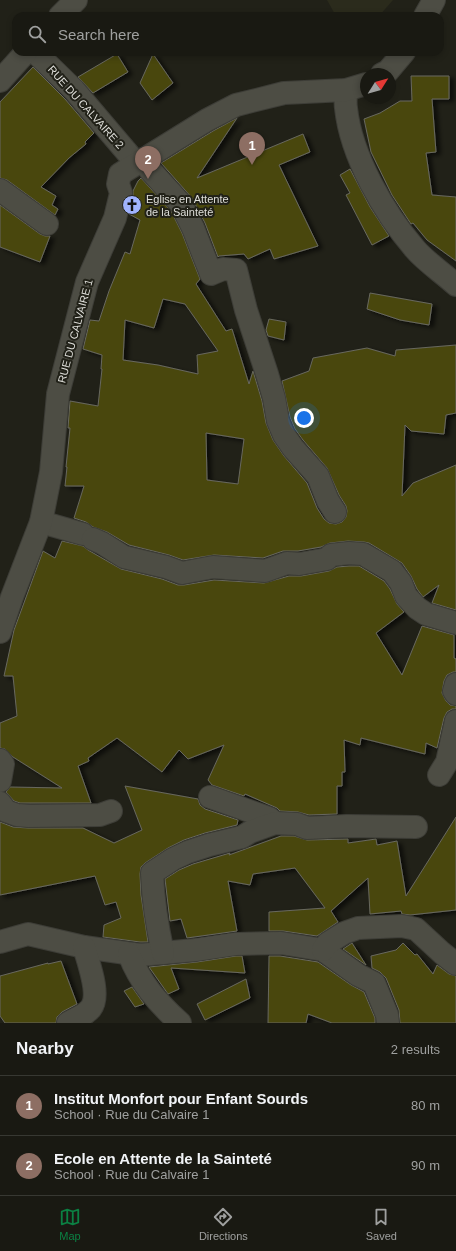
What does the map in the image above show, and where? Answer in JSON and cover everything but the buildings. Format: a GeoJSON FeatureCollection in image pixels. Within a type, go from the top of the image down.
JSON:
{"type":"FeatureCollection","features":[{"type":"Feature","properties":{"kind":"street"},"geometry":{"type":"LineString","coordinates":[[64,12],[76,0]]}},
{"type":"Feature","properties":{"kind":"street"},"geometry":{"type":"LineString","coordinates":[[427,12],[434,0]]}},
{"type":"Feature","properties":{"kind":"street"},"geometry":{"type":"LineString","coordinates":[[0,81],[22,56]]}},
{"type":"Feature","properties":{"kind":"street","name":"RUE DU CALVAIRE 2"},"geometry":{"type":"LineString","coordinates":[[39,56],[74,90],[181,204],[193,228],[211,274],[223,269],[236,270],[246,310],[267,374],[281,428],[293,448],[318,476],[328,501],[335,512]]}},
{"type":"Feature","properties":{"kind":"street"},"geometry":{"type":"LineString","coordinates":[[391,68],[401,56]]}},
{"type":"Feature","properties":{"kind":"street"},"geometry":{"type":"LineString","coordinates":[[356,87],[345,107],[350,132],[364,170],[388,214],[415,250],[456,285]]}},
{"type":"Feature","properties":{"kind":"street","name":"RUE DU CALVAIRE 1"},"geometry":{"type":"LineString","coordinates":[[0,632],[12,597],[42,522],[51,472],[58,394],[87,282],[114,218],[121,193],[118,184],[120,174],[207,120],[236,105],[284,93],[356,87]]}},
{"type":"Feature","properties":{"kind":"street"},"geometry":{"type":"LineString","coordinates":[[0,190],[47,224]]}},
{"type":"Feature","properties":{"kind":"street"},"geometry":{"type":"LineString","coordinates":[[42,522],[88,536],[102,543],[124,558],[166,567],[182,573],[213,567],[265,571],[287,563],[299,564],[327,559],[331,555],[349,553],[363,554],[392,571],[401,583],[406,596],[417,608],[426,614],[456,623]]}},
{"type":"Feature","properties":{"kind":"street"},"geometry":{"type":"LineString","coordinates":[[456,684],[454,691],[456,694]]}},
{"type":"Feature","properties":{"kind":"street"},"geometry":{"type":"LineString","coordinates":[[439,775],[447,762],[456,721]]}},
{"type":"Feature","properties":{"kind":"street"},"geometry":{"type":"LineString","coordinates":[[0,760],[3,764],[0,781]]}},
{"type":"Feature","properties":{"kind":"street"},"geometry":{"type":"LineString","coordinates":[[210,797],[269,818],[275,823]]}},
{"type":"Feature","properties":{"kind":"street"},"geometry":{"type":"LineString","coordinates":[[0,803],[6,811],[17,815],[29,816],[100,815],[111,810]]}},
{"type":"Feature","properties":{"kind":"street"},"geometry":{"type":"LineString","coordinates":[[163,953],[153,899],[152,873],[173,859],[209,845],[242,837],[250,832],[275,823],[297,824],[307,828],[347,826],[416,827]]}},
{"type":"Feature","properties":{"kind":"street"},"geometry":{"type":"LineString","coordinates":[[323,950],[328,943],[351,930],[358,928],[402,926],[416,929],[456,964]]}},
{"type":"Feature","properties":{"kind":"street"},"geometry":{"type":"LineString","coordinates":[[0,942],[28,934],[84,947],[129,954],[195,950],[235,944],[281,943],[323,950],[358,975],[374,983],[387,1015],[388,1023]]}},
{"type":"Feature","properties":{"kind":"street"},"geometry":{"type":"LineString","coordinates":[[68,1023],[92,1008],[96,998],[84,947]]}},
{"type":"Feature","properties":{"kind":"street"},"geometry":{"type":"LineString","coordinates":[[129,954],[135,970],[157,1001],[180,1023]]}},
{"type":"Feature","properties":{"kind":"shaded area"},"geometry":{"type":"Polygon","coordinates":[[[327,0],[393,0],[382,12],[334,12],[327,0]]]}},
{"type":"Feature","properties":{"kind":"place","name":"Institut Monfort pour Enfant Sourds"},"geometry":{"type":"Point","coordinates":[252,165]}},
{"type":"Feature","properties":{"kind":"place","name":"Ecole en Attente de la Sainteté"},"geometry":{"type":"Point","coordinates":[148,179]}},
{"type":"Feature","properties":{"kind":"place","name":"Eglise en Attente de la Sainteté"},"geometry":{"type":"Point","coordinates":[132,205]}}]}
